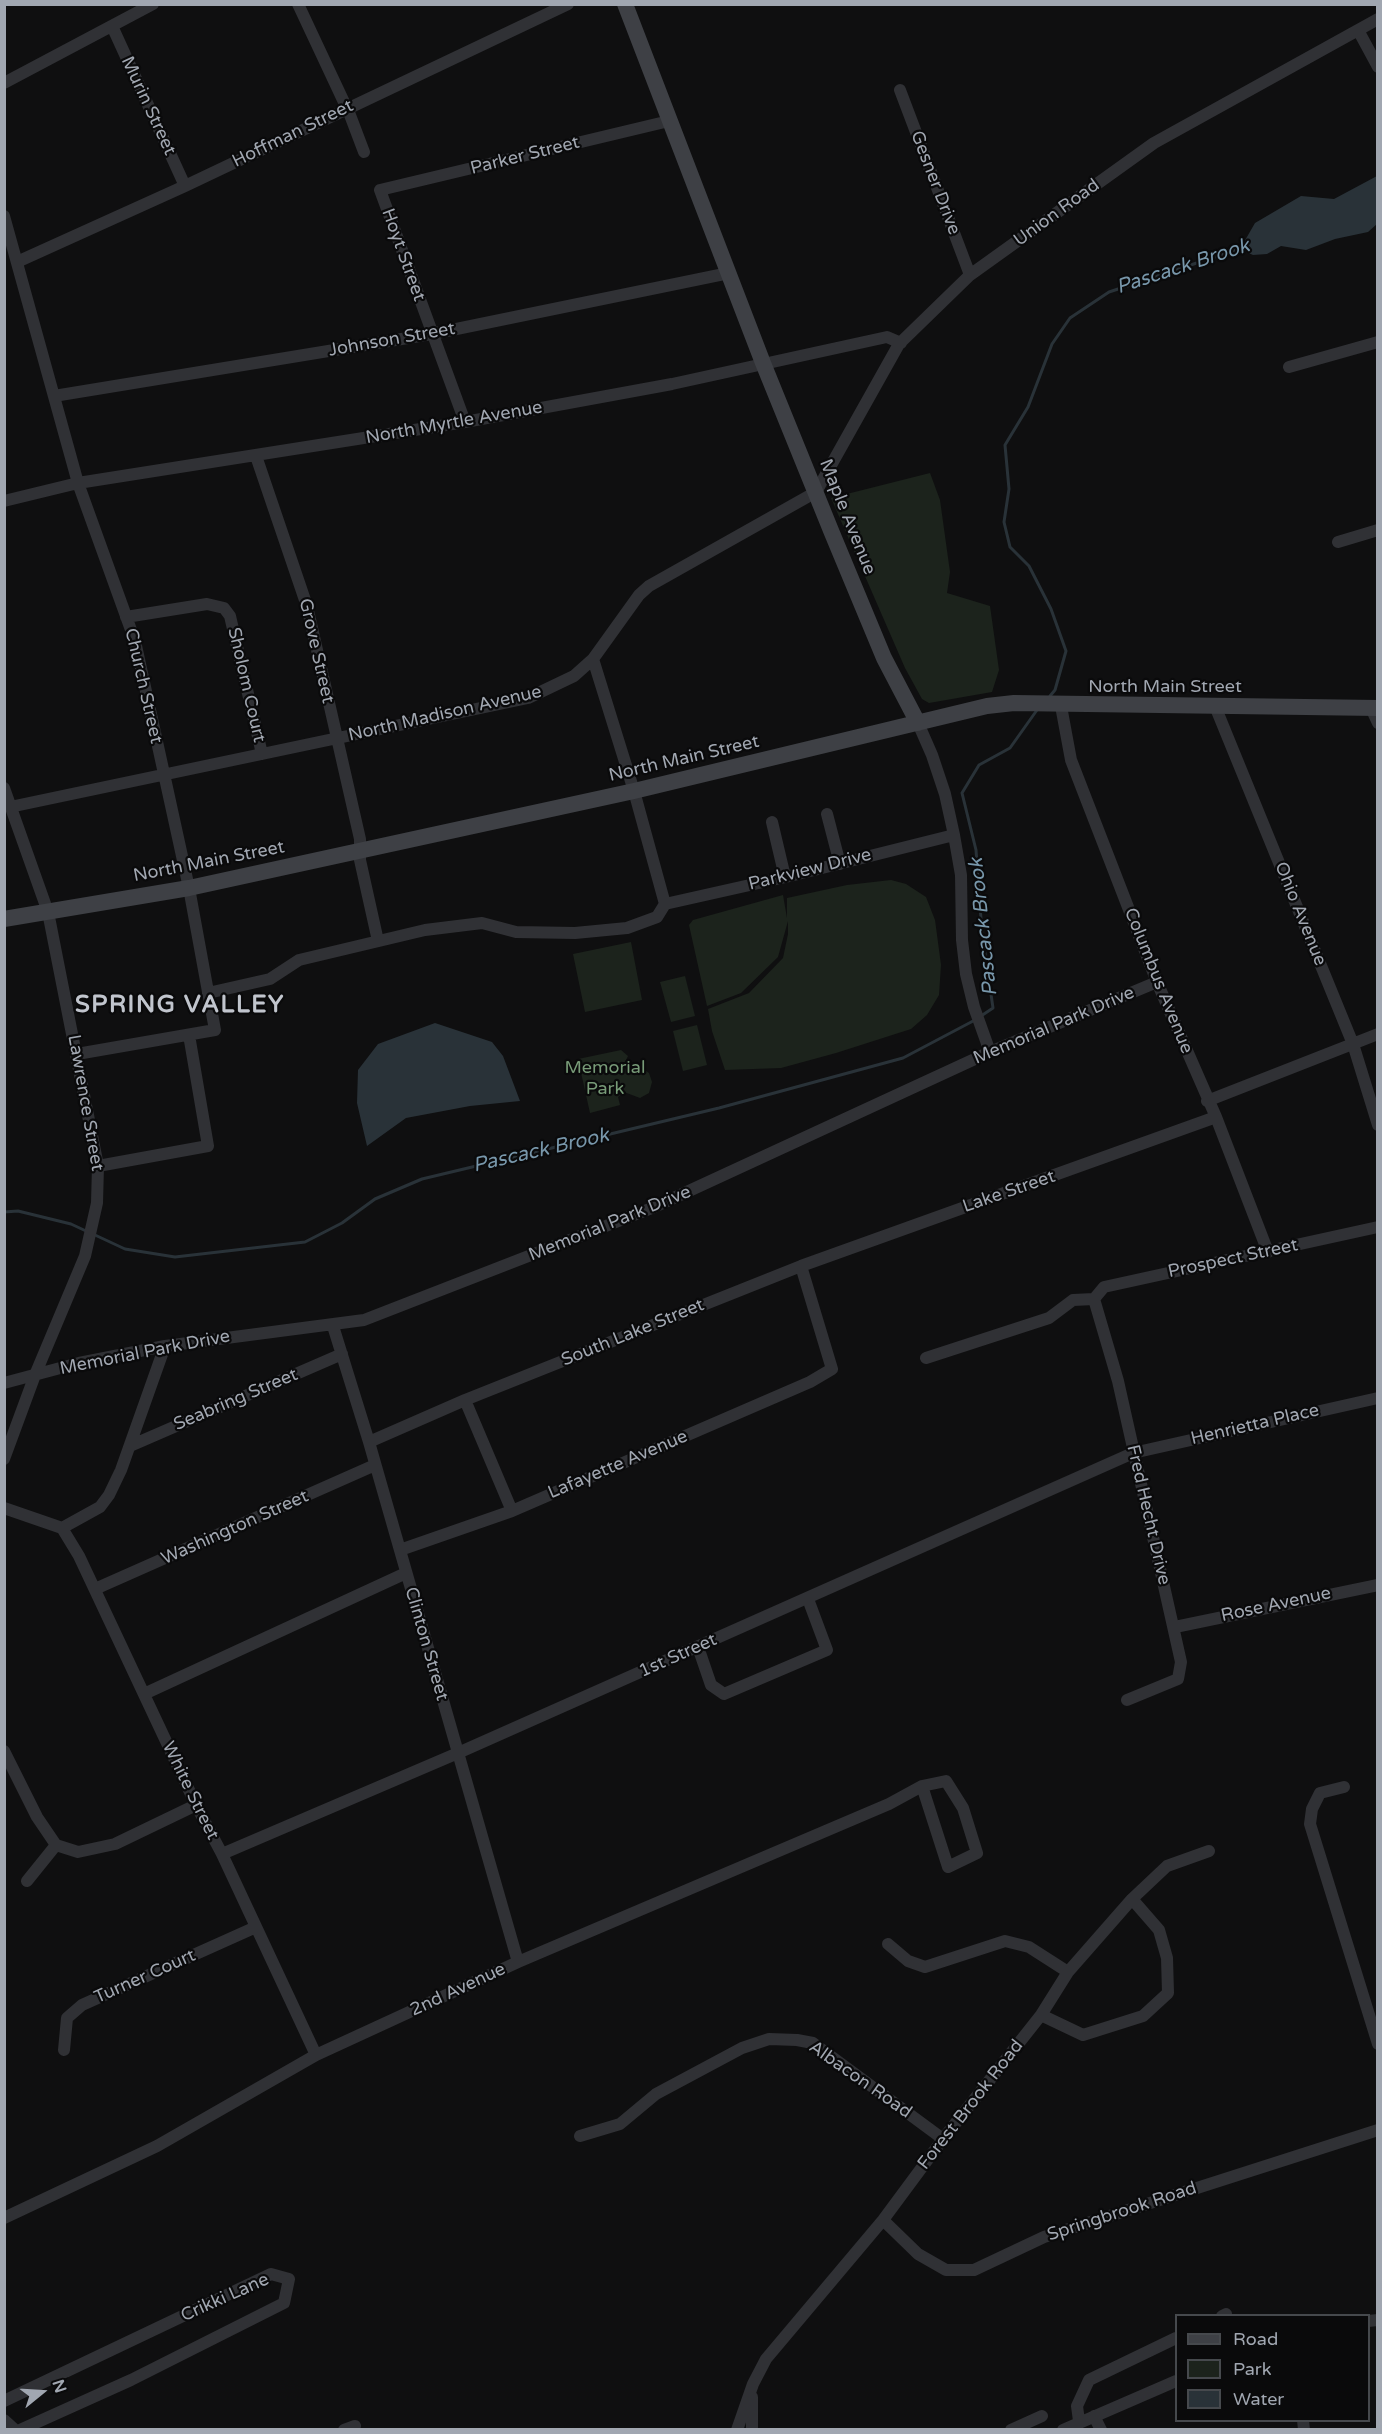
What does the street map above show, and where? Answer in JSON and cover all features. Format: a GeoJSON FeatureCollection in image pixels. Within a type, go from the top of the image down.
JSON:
{"type":"FeatureCollection","features":[{"type":"Feature","properties":{"kind":"main road","name":"Maple Avenue"},"geometry":{"type":"LineString","coordinates":[[625,4],[763,363],[884,658],[918,723]]}},
{"type":"Feature","properties":{"kind":"main road","name":"North Main Street"},"geometry":{"type":"LineString","coordinates":[[4,919],[189,888],[634,791],[987,706],[1215,706],[1375,713]]}},
{"type":"Feature","properties":{"kind":"street"},"geometry":{"type":"LineString","coordinates":[[4,83],[153,4]]}},
{"type":"Feature","properties":{"kind":"street"},"geometry":{"type":"LineString","coordinates":[[297,4],[364,152]]}},
{"type":"Feature","properties":{"kind":"street","name":"Hoffman Street"},"geometry":{"type":"LineString","coordinates":[[17,262],[185,186],[568,4]]}},
{"type":"Feature","properties":{"kind":"street","name":"Union Road"},"geometry":{"type":"LineString","coordinates":[[816,492],[901,343],[970,275],[1154,143],[1377,19]]}},
{"type":"Feature","properties":{"kind":"street","name":"Murin Street"},"geometry":{"type":"LineString","coordinates":[[112,26],[185,186]]}},
{"type":"Feature","properties":{"kind":"street"},"geometry":{"type":"LineString","coordinates":[[1358,30],[1377,67]]}},
{"type":"Feature","properties":{"kind":"street","name":"Gesner Drive"},"geometry":{"type":"LineString","coordinates":[[900,90],[970,275]]}},
{"type":"Feature","properties":{"kind":"street","name":"Parker Street"},"geometry":{"type":"LineString","coordinates":[[380,190],[669,121]]}},
{"type":"Feature","properties":{"kind":"street","name":"Hoyt Street"},"geometry":{"type":"LineString","coordinates":[[380,190],[465,422]]}},
{"type":"Feature","properties":{"kind":"street","name":"Church Street"},"geometry":{"type":"LineString","coordinates":[[4,216],[78,483],[135,641],[189,888],[215,1030],[189,1035]]}},
{"type":"Feature","properties":{"kind":"street","name":"Johnson Street"},"geometry":{"type":"LineString","coordinates":[[54,396],[432,334],[729,273]]}},
{"type":"Feature","properties":{"kind":"street","name":"North Myrtle Avenue"},"geometry":{"type":"LineString","coordinates":[[4,501],[78,483],[465,422],[715,376],[763,363],[887,337],[901,343]]}},
{"type":"Feature","properties":{"kind":"street"},"geometry":{"type":"LineString","coordinates":[[1288,367],[1377,342]]}},
{"type":"Feature","properties":{"kind":"street","name":"Grove Street"},"geometry":{"type":"LineString","coordinates":[[256,456],[307,606],[360,839],[360,860],[378,941]]}},
{"type":"Feature","properties":{"kind":"street","name":"North Madison Avenue"},"geometry":{"type":"LineString","coordinates":[[10,807],[528,698],[574,676],[593,659],[639,595],[649,586],[816,492]]}},
{"type":"Feature","properties":{"kind":"street"},"geometry":{"type":"LineString","coordinates":[[1338,542],[1377,531]]}},
{"type":"Feature","properties":{"kind":"street","name":"Sholom Court"},"geometry":{"type":"LineString","coordinates":[[126,617],[207,604],[224,608],[230,616],[262,754]]}},
{"type":"Feature","properties":{"kind":"street"},"geometry":{"type":"LineString","coordinates":[[208,993],[270,979],[298,960],[425,930],[482,922],[516,932],[575,933],[627,928],[657,917],[665,904],[634,791],[593,659]]}},
{"type":"Feature","properties":{"kind":"street","name":"Columbus Avenue"},"geometry":{"type":"LineString","coordinates":[[1049,705],[1157,982],[1207,1101],[1216,1117],[1268,1252]]}},
{"type":"Feature","properties":{"kind":"street","name":"Ohio Avenue"},"geometry":{"type":"LineString","coordinates":[[1215,706],[1353,1044],[1377,1125]]}},
{"type":"Feature","properties":{"kind":"street","name":"Maple Avenue"},"geometry":{"type":"LineString","coordinates":[[918,723],[939,775],[954,835],[962,875],[962,940],[966,974],[974,1007],[990,1052]]}},
{"type":"Feature","properties":{"kind":"street","name":"Lawrence Street"},"geometry":{"type":"LineString","coordinates":[[4,788],[48,912],[98,1166],[97,1203],[85,1256],[35,1375],[4,1459]]}},
{"type":"Feature","properties":{"kind":"street"},"geometry":{"type":"LineString","coordinates":[[827,814],[840,864]]}},
{"type":"Feature","properties":{"kind":"street"},"geometry":{"type":"LineString","coordinates":[[772,822],[785,877]]}},
{"type":"Feature","properties":{"kind":"street","name":"Parkview Drive"},"geometry":{"type":"LineString","coordinates":[[665,904],[954,835]]}},
{"type":"Feature","properties":{"kind":"street","name":"Memorial Park Drive"},"geometry":{"type":"LineString","coordinates":[[4,1383],[79,1363],[165,1346],[333,1326],[364,1320],[399,1308],[652,1208],[990,1052],[1157,982]]}},
{"type":"Feature","properties":{"kind":"street"},"geometry":{"type":"LineString","coordinates":[[1207,1101],[1377,1034]]}},
{"type":"Feature","properties":{"kind":"street"},"geometry":{"type":"LineString","coordinates":[[77,1054],[189,1035],[208,1146],[98,1166]]}},
{"type":"Feature","properties":{"kind":"street","name":"Lake Street"},"geometry":{"type":"LineString","coordinates":[[801,1266],[1216,1117]]}},
{"type":"Feature","properties":{"kind":"street","name":"Prospect Street"},"geometry":{"type":"LineString","coordinates":[[926,1358],[1048,1318],[1073,1300],[1094,1299],[1104,1287],[1377,1227]]}},
{"type":"Feature","properties":{"kind":"street","name":"Lafayette Avenue"},"geometry":{"type":"LineString","coordinates":[[400,1550],[512,1511],[799,1386],[832,1369],[801,1266]]}},
{"type":"Feature","properties":{"kind":"street","name":"South Lake Street"},"geometry":{"type":"LineString","coordinates":[[465,1400],[801,1266]]}},
{"type":"Feature","properties":{"kind":"street","name":"Fred Hecht Drive"},"geometry":{"type":"LineString","coordinates":[[1094,1299],[1118,1381],[1175,1627],[1181,1662],[1178,1679],[1127,1700]]}},
{"type":"Feature","properties":{"kind":"street","name":"Clinton Street"},"geometry":{"type":"LineString","coordinates":[[333,1326],[369,1442],[518,1962]]}},
{"type":"Feature","properties":{"kind":"street"},"geometry":{"type":"LineString","coordinates":[[4,1508],[62,1528],[100,1507],[109,1495],[130,1446],[165,1346]]}},
{"type":"Feature","properties":{"kind":"street","name":"Seabring Street"},"geometry":{"type":"LineString","coordinates":[[130,1446],[342,1354]]}},
{"type":"Feature","properties":{"kind":"street","name":"Henrietta Place"},"geometry":{"type":"LineString","coordinates":[[1133,1453],[1377,1398]]}},
{"type":"Feature","properties":{"kind":"street"},"geometry":{"type":"LineString","coordinates":[[369,1442],[465,1400],[512,1511]]}},
{"type":"Feature","properties":{"kind":"street","name":"1st Street"},"geometry":{"type":"LineString","coordinates":[[222,1854],[459,1753],[1133,1453]]}},
{"type":"Feature","properties":{"kind":"street","name":"Washington Street"},"geometry":{"type":"LineString","coordinates":[[95,1589],[375,1465]]}},
{"type":"Feature","properties":{"kind":"street","name":"White Street"},"geometry":{"type":"LineString","coordinates":[[62,1528],[80,1556],[316,2055]]}},
{"type":"Feature","properties":{"kind":"street"},"geometry":{"type":"LineString","coordinates":[[144,1694],[406,1573]]}},
{"type":"Feature","properties":{"kind":"street","name":"Rose Avenue"},"geometry":{"type":"LineString","coordinates":[[1175,1627],[1377,1585]]}},
{"type":"Feature","properties":{"kind":"street"},"geometry":{"type":"LineString","coordinates":[[698,1647],[711,1685],[724,1694],[827,1650],[808,1599]]}},
{"type":"Feature","properties":{"kind":"street"},"geometry":{"type":"LineString","coordinates":[[4,1751],[37,1817],[57,1845],[78,1852],[115,1844],[196,1805]]}},
{"type":"Feature","properties":{"kind":"street","name":"2nd Avenue"},"geometry":{"type":"LineString","coordinates":[[4,2218],[157,2145],[316,2055],[518,1962],[890,1804],[922,1786],[946,1781],[963,1808],[977,1853],[948,1867],[922,1786]]}},
{"type":"Feature","properties":{"kind":"street"},"geometry":{"type":"LineString","coordinates":[[1344,1786],[1320,1793],[1312,1809],[1310,1824],[1377,2044]]}},
{"type":"Feature","properties":{"kind":"street"},"geometry":{"type":"LineString","coordinates":[[27,1881],[57,1845]]}},
{"type":"Feature","properties":{"kind":"street","name":"Forest Brook Road"},"geometry":{"type":"LineString","coordinates":[[737,2430],[753,2384],[766,2359],[883,2220],[943,2139],[1041,2015],[1068,1972],[1132,1899],[1167,1866],[1209,1851]]}},
{"type":"Feature","properties":{"kind":"street"},"geometry":{"type":"LineString","coordinates":[[1041,2015],[1083,2035],[1143,2016],[1168,1993],[1167,1958],[1159,1930],[1132,1899]]}},
{"type":"Feature","properties":{"kind":"street","name":"Turner Court"},"geometry":{"type":"LineString","coordinates":[[64,2050],[67,2018],[82,2005],[256,1927]]}},
{"type":"Feature","properties":{"kind":"street"},"geometry":{"type":"LineString","coordinates":[[888,1944],[908,1961],[926,1967],[1005,1941],[1029,1947],[1068,1972]]}},
{"type":"Feature","properties":{"kind":"street","name":"Albacon Road"},"geometry":{"type":"LineString","coordinates":[[580,2136],[620,2124],[656,2094],[742,2048],[769,2039],[813,2043],[943,2139]]}},
{"type":"Feature","properties":{"kind":"street","name":"Springbrook Road"},"geometry":{"type":"LineString","coordinates":[[883,2220],[918,2254],[946,2270],[974,2270],[1044,2237],[1377,2130]]}},
{"type":"Feature","properties":{"kind":"street","name":"Crikki Lane"},"geometry":{"type":"LineString","coordinates":[[4,2401],[271,2274],[289,2279],[284,2303],[131,2380],[18,2430]]}},
{"type":"Feature","properties":{"kind":"street"},"geometry":{"type":"LineString","coordinates":[[1079,2421],[1077,2406],[1081,2392],[1089,2380],[1175,2338]]}},
{"type":"Feature","properties":{"kind":"street"},"geometry":{"type":"LineString","coordinates":[[1063,2430],[1079,2421],[1175,2381]]}},
{"type":"Feature","properties":{"kind":"street","name":"Forest Brook Road"},"geometry":{"type":"LineString","coordinates":[[752,2430],[753,2384]]}},
{"type":"Feature","properties":{"kind":"street"},"geometry":{"type":"LineString","coordinates":[[1011,2430],[1042,2416]]}},
{"type":"Feature","properties":{"kind":"street"},"geometry":{"type":"LineString","coordinates":[[1094,2416],[1101,2430]]}},
{"type":"Feature","properties":{"kind":"street"},"geometry":{"type":"LineString","coordinates":[[4,2420],[18,2430]]}},
{"type":"Feature","properties":{"kind":"green space"},"geometry":{"type":"Polygon","coordinates":[[[930,473],[940,500],[950,572],[947,593],[990,606],[999,670],[992,692],[929,703],[922,699],[905,668],[831,498],[930,473]]]}},
{"type":"Feature","properties":{"kind":"green space"},"geometry":{"type":"Polygon","coordinates":[[[891,880],[906,884],[926,897],[935,920],[941,965],[939,995],[927,1015],[911,1029],[781,1068],[725,1070],[712,1031],[708,1009],[749,993],[783,958],[788,921],[778,957],[741,993],[707,1006],[689,925],[693,920],[783,895],[787,918],[787,898],[847,885],[891,880]]]}},
{"type":"Feature","properties":{"kind":"green space"},"geometry":{"type":"Polygon","coordinates":[[[631,942],[642,1000],[585,1012],[573,954],[631,942]]]}},
{"type":"Feature","properties":{"kind":"green space"},"geometry":{"type":"Polygon","coordinates":[[[685,976],[695,1016],[671,1022],[660,982],[685,976]]]}},
{"type":"Feature","properties":{"kind":"green space"},"geometry":{"type":"Polygon","coordinates":[[[697,1025],[707,1065],[683,1071],[673,1031],[697,1025]]]}},
{"type":"Feature","properties":{"kind":"green space","name":"Memorial Park"},"geometry":{"type":"Polygon","coordinates":[[[621,1050],[628,1056],[623,1066],[626,1069],[642,1068],[649,1073],[652,1082],[649,1093],[640,1098],[624,1092],[618,1097],[620,1105],[590,1113],[578,1059],[621,1050]]]}},
{"type":"Feature","properties":{"kind":"water"},"geometry":{"type":"Polygon","coordinates":[[[1377,176],[1377,224],[1368,232],[1335,239],[1306,250],[1281,246],[1267,254],[1253,255],[1240,249],[1255,223],[1301,196],[1334,199],[1377,176]]]}},
{"type":"Feature","properties":{"kind":"water"},"geometry":{"type":"Polygon","coordinates":[[[435,1023],[492,1042],[503,1056],[520,1101],[470,1106],[406,1118],[367,1146],[357,1103],[358,1070],[378,1044],[435,1023]]]}},
{"type":"Feature","properties":{"kind":"waterway","name":"Pascack Brook"},"geometry":{"type":"LineString","coordinates":[[1050,696],[1055,690],[1066,651],[1051,609],[1029,566],[1010,547],[1004,522],[1009,489],[1005,445],[1028,407],[1052,344],[1070,318],[1109,292],[1242,248]]}},
{"type":"Feature","properties":{"kind":"waterway","name":"Pascack Brook"},"geometry":{"type":"LineString","coordinates":[[981,1016],[993,1008],[982,933],[976,850],[962,793],[979,765],[1010,748],[1037,710]]}},
{"type":"Feature","properties":{"kind":"waterway","name":"Pascack Brook"},"geometry":{"type":"LineString","coordinates":[[95,1235],[125,1249],[175,1257],[305,1242],[342,1223],[375,1199],[422,1179],[719,1108],[903,1058],[975,1020]]}},
{"type":"Feature","properties":{"kind":"waterway","name":"Pascack Brook"},"geometry":{"type":"LineString","coordinates":[[4,1212],[18,1211],[71,1224],[86,1231]]}},
{"type":"Feature","properties":{"kind":"district","name":"SPRING VALLEY"},"geometry":{"type":"Point","coordinates":[180,1006]}}]}
